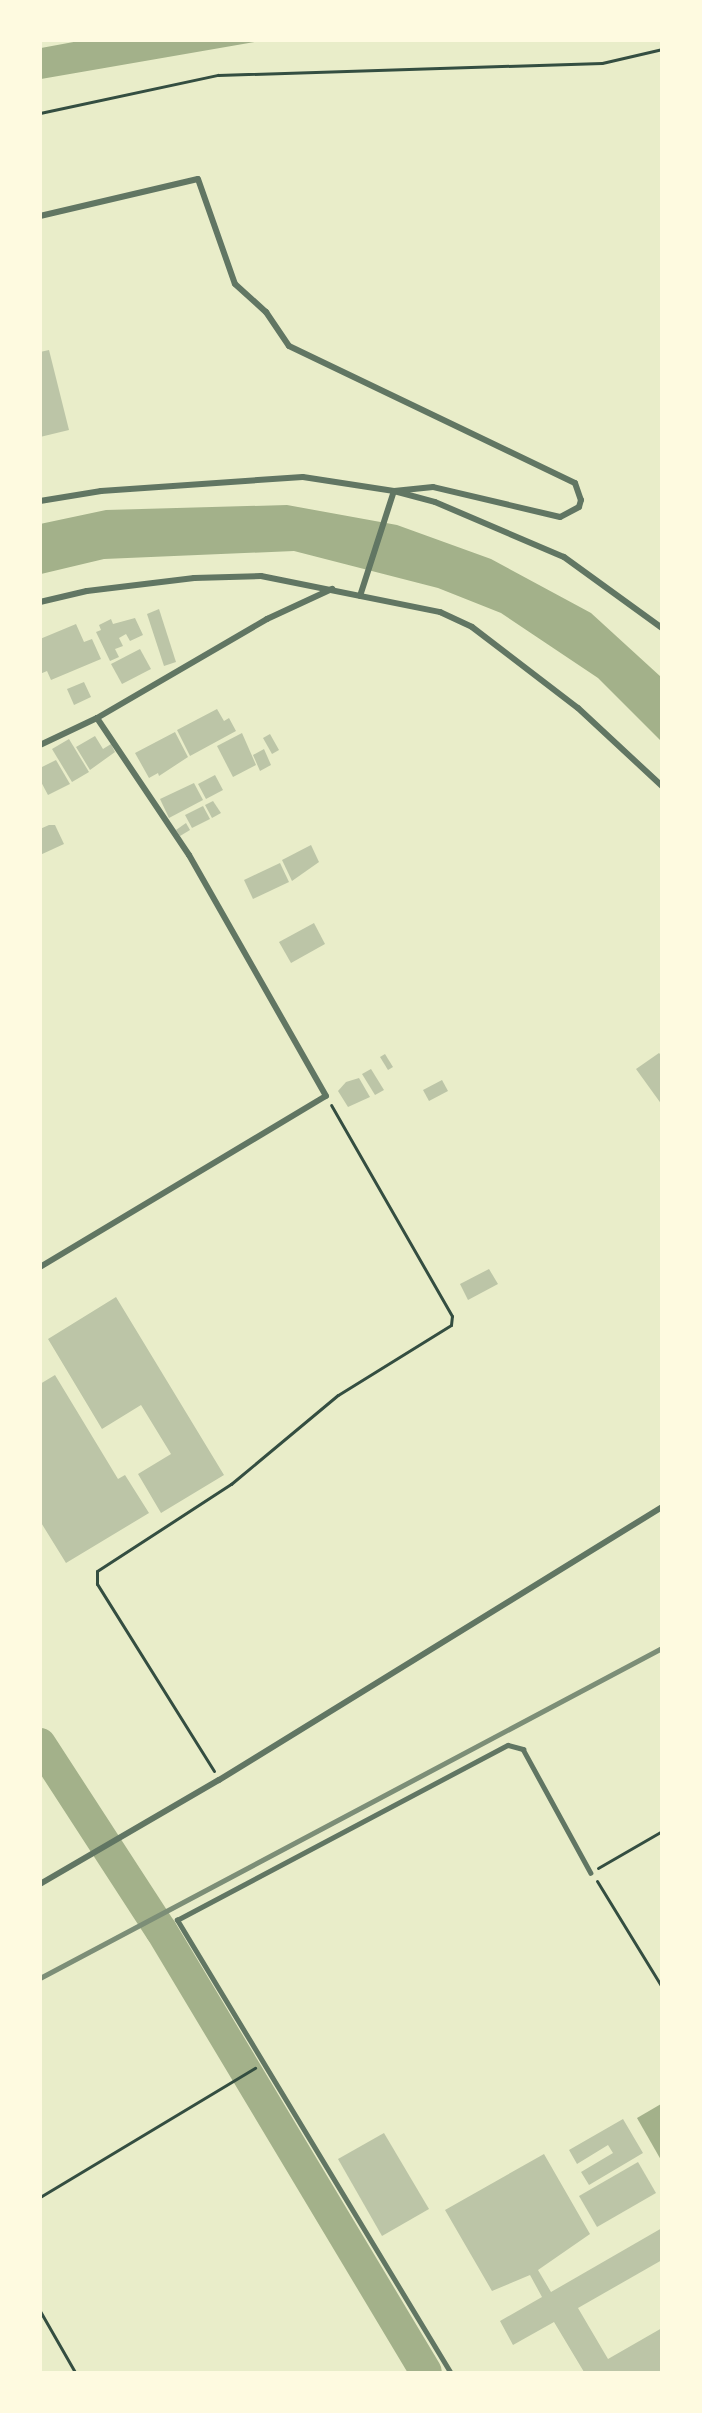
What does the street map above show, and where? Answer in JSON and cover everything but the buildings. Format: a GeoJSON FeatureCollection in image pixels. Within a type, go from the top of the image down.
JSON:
{"type":"FeatureCollection","features":[{"type":"Feature","properties":{"kind":"street"},"geometry":{"type":"LineString","coordinates":[[40,216],[198,179],[235,284],[266,312],[289,346],[575,483],[581,500],[579,507],[560,517],[433,488],[394,491]]}},
{"type":"Feature","properties":{"kind":"street"},"geometry":{"type":"LineString","coordinates":[[40,501],[100,491],[303,477],[394,491],[435,502],[564,557],[662,628]]}},
{"type":"Feature","properties":{"kind":"street"},"geometry":{"type":"LineString","coordinates":[[360,596],[394,491]]}},
{"type":"Feature","properties":{"kind":"street"},"geometry":{"type":"LineString","coordinates":[[40,602],[87,591],[194,578],[261,576],[332,588],[440,612],[472,627],[578,708],[662,786]]}},
{"type":"Feature","properties":{"kind":"street"},"geometry":{"type":"LineString","coordinates":[[40,746],[97,717],[267,619],[332,588]]}},
{"type":"Feature","properties":{"kind":"street"},"geometry":{"type":"LineString","coordinates":[[40,1267],[326,1096],[189,855],[97,717]]}},
{"type":"Feature","properties":{"kind":"street"},"geometry":{"type":"LineString","coordinates":[[40,1884],[219,1780],[662,1507]]}},
{"type":"Feature","properties":{"kind":"lane"},"geometry":{"type":"LineString","coordinates":[[450,2373],[177,1920],[508,1745],[523,1749],[591,1872]]}},
{"type":"Feature","properties":{"kind":"path"},"geometry":{"type":"LineString","coordinates":[[40,113],[218,75],[602,63],[662,49]]}},
{"type":"Feature","properties":{"kind":"path"},"geometry":{"type":"LineString","coordinates":[[219,1780],[97,1584],[97,1571],[231,1484],[338,1395],[451,1325],[452,1316],[326,1096]]}},
{"type":"Feature","properties":{"kind":"path"},"geometry":{"type":"LineString","coordinates":[[662,1831],[591,1872],[662,1987]]}},
{"type":"Feature","properties":{"kind":"path"},"geometry":{"type":"LineString","coordinates":[[40,2197],[264,2062]]}},
{"type":"Feature","properties":{"kind":"path"},"geometry":{"type":"LineString","coordinates":[[40,2311],[75,2373]]}},
{"type":"Feature","properties":{"kind":"shaded area"},"geometry":{"type":"Polygon","coordinates":[[[79,41],[260,41],[41,79],[41,48],[79,41]]]}},
{"type":"Feature","properties":{"kind":"shaded area"},"geometry":{"type":"Polygon","coordinates":[[[287,505],[397,525],[491,559],[591,613],[661,677],[661,741],[598,678],[501,613],[438,588],[294,551],[104,559],[41,574],[40,524],[106,510],[287,505]]]}},
{"type":"Feature","properties":{"kind":"shaded area"},"geometry":{"type":"Polygon","coordinates":[[[661,2104],[661,2160],[637,2118],[661,2104]]]}},
{"type":"Feature","properties":{"kind":"waterway"},"geometry":{"type":"LineString","coordinates":[[40,1744],[161,1930],[426,2372]]}},
{"type":"Feature","properties":{"kind":"railway"},"geometry":{"type":"LineString","coordinates":[[40,1978],[662,1648]]}}]}
